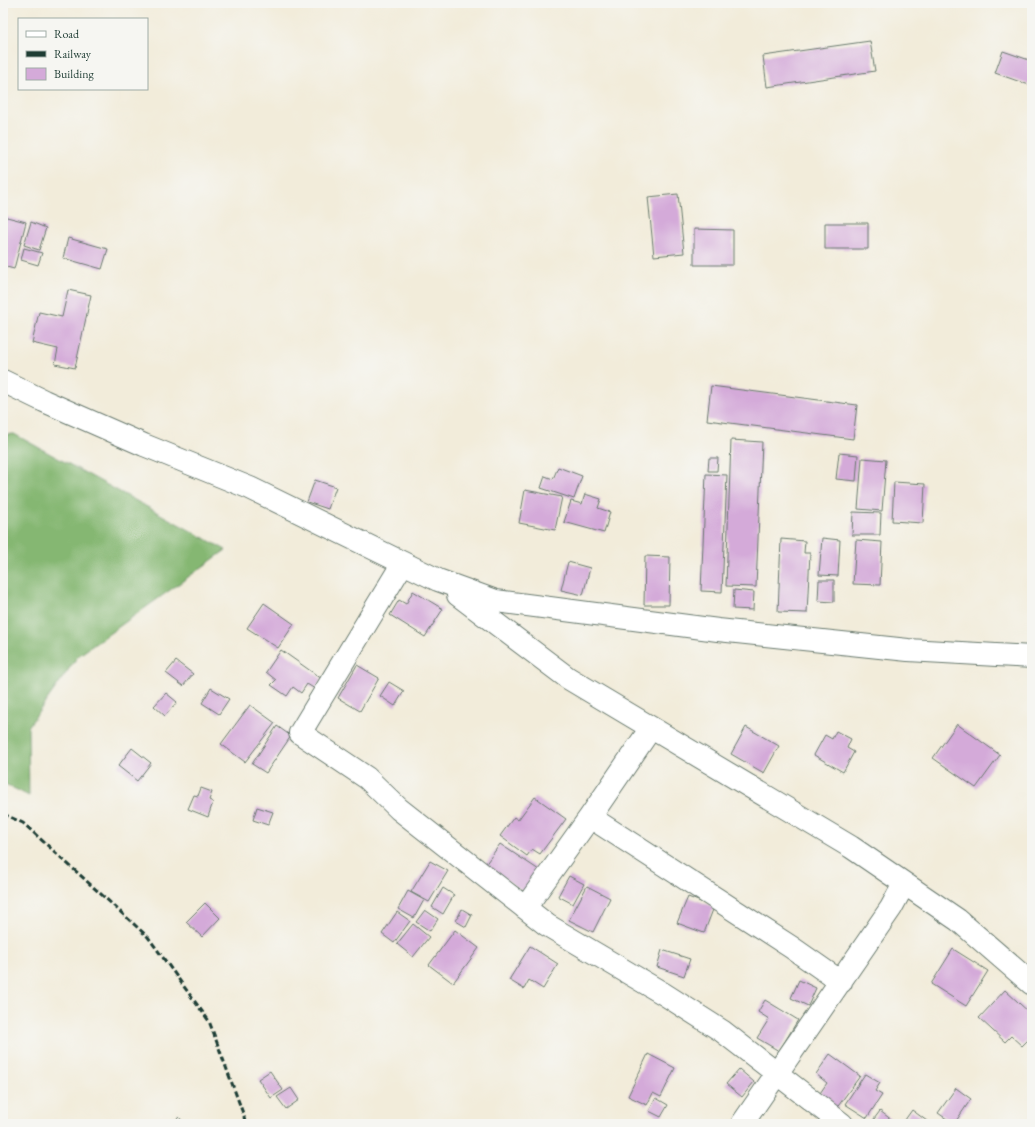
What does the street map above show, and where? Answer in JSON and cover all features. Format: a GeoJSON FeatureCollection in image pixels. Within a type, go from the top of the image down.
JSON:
{"type":"FeatureCollection","features":[{"type":"Feature","properties":{"kind":"street"},"geometry":{"type":"LineString","coordinates":[[3,381],[44,401],[144,445],[250,488],[438,580],[496,602],[718,630],[900,649],[1032,657]]}},
{"type":"Feature","properties":{"kind":"street"},"geometry":{"type":"LineString","coordinates":[[403,563],[300,733],[367,778],[399,809],[547,925],[664,994],[722,1031],[842,1124]]}},
{"type":"Feature","properties":{"kind":"street"},"geometry":{"type":"LineString","coordinates":[[438,580],[568,678],[850,847],[958,920],[1032,984]]}},
{"type":"Feature","properties":{"kind":"street"},"geometry":{"type":"LineString","coordinates":[[514,636],[515,624],[526,605]]}},
{"type":"Feature","properties":{"kind":"street"},"geometry":{"type":"LineString","coordinates":[[525,908],[651,728]]}},
{"type":"Feature","properties":{"kind":"street"},"geometry":{"type":"LineString","coordinates":[[590,817],[791,947],[841,982]]}},
{"type":"Feature","properties":{"kind":"street"},"geometry":{"type":"LineString","coordinates":[[742,1124],[891,908],[904,884]]}},
{"type":"Feature","properties":{"kind":"green space"},"geometry":{"type":"Polygon","coordinates":[[[14,434],[226,550],[78,656],[28,727],[29,796],[3,783],[3,435],[14,434]]]}},
{"type":"Feature","properties":{"kind":"building"},"geometry":{"type":"Polygon","coordinates":[[[870,41],[875,71],[767,87],[763,56],[870,41]]]}},
{"type":"Feature","properties":{"kind":"building"},"geometry":{"type":"Polygon","coordinates":[[[1003,51],[1032,61],[1032,86],[995,73],[1003,51]]]}},
{"type":"Feature","properties":{"kind":"building"},"geometry":{"type":"Polygon","coordinates":[[[678,194],[684,253],[654,256],[648,197],[678,194]]]}},
{"type":"Feature","properties":{"kind":"building"},"geometry":{"type":"Polygon","coordinates":[[[3,216],[26,222],[14,269],[3,266],[3,216]]]}},
{"type":"Feature","properties":{"kind":"building"},"geometry":{"type":"Polygon","coordinates":[[[31,222],[46,228],[39,250],[24,245],[31,222]]]}},
{"type":"Feature","properties":{"kind":"building"},"geometry":{"type":"Polygon","coordinates":[[[825,223],[868,223],[868,249],[825,249],[825,223]]]}},
{"type":"Feature","properties":{"kind":"building"},"geometry":{"type":"Polygon","coordinates":[[[694,229],[733,230],[733,265],[694,265],[694,229]]]}},
{"type":"Feature","properties":{"kind":"building"},"geometry":{"type":"Polygon","coordinates":[[[68,238],[108,249],[102,269],[63,258],[68,238]]]}},
{"type":"Feature","properties":{"kind":"building"},"geometry":{"type":"Polygon","coordinates":[[[24,248],[42,253],[38,265],[21,260],[24,248]]]}},
{"type":"Feature","properties":{"kind":"building"},"geometry":{"type":"Polygon","coordinates":[[[68,290],[91,295],[75,368],[55,364],[58,349],[32,343],[39,312],[62,317],[68,290]]]}},
{"type":"Feature","properties":{"kind":"building"},"geometry":{"type":"Polygon","coordinates":[[[711,386],[857,405],[853,439],[707,420],[711,386]]]}},
{"type":"Feature","properties":{"kind":"building"},"geometry":{"type":"Polygon","coordinates":[[[731,440],[762,442],[756,587],[726,586],[731,440]]]}},
{"type":"Feature","properties":{"kind":"building"},"geometry":{"type":"Polygon","coordinates":[[[839,453],[858,455],[856,481],[836,479],[839,453]]]}},
{"type":"Feature","properties":{"kind":"building"},"geometry":{"type":"Polygon","coordinates":[[[709,458],[718,458],[717,471],[708,471],[709,458]]]}},
{"type":"Feature","properties":{"kind":"building"},"geometry":{"type":"Polygon","coordinates":[[[862,458],[886,460],[882,511],[858,509],[862,458]]]}},
{"type":"Feature","properties":{"kind":"building"},"geometry":{"type":"Polygon","coordinates":[[[558,467],[582,476],[574,499],[541,488],[545,476],[553,479],[558,467]]]}},
{"type":"Feature","properties":{"kind":"building"},"geometry":{"type":"Polygon","coordinates":[[[706,474],[727,475],[722,592],[701,591],[706,474]]]}},
{"type":"Feature","properties":{"kind":"building"},"geometry":{"type":"Polygon","coordinates":[[[315,480],[336,487],[328,509],[307,502],[315,480]]]}},
{"type":"Feature","properties":{"kind":"building"},"geometry":{"type":"Polygon","coordinates":[[[894,482],[925,484],[923,523],[892,521],[894,482]]]}},
{"type":"Feature","properties":{"kind":"building"},"geometry":{"type":"Polygon","coordinates":[[[525,490],[562,497],[555,530],[519,523],[525,490]]]}},
{"type":"Feature","properties":{"kind":"building"},"geometry":{"type":"Polygon","coordinates":[[[585,494],[601,499],[598,508],[610,512],[604,533],[564,522],[571,501],[582,504],[585,494]]]}},
{"type":"Feature","properties":{"kind":"building"},"geometry":{"type":"Polygon","coordinates":[[[853,512],[881,513],[880,535],[852,535],[853,512]]]}},
{"type":"Feature","properties":{"kind":"building"},"geometry":{"type":"Polygon","coordinates":[[[822,538],[840,540],[838,576],[819,575],[822,538]]]}},
{"type":"Feature","properties":{"kind":"building"},"geometry":{"type":"Polygon","coordinates":[[[781,539],[805,541],[804,553],[810,553],[807,613],[778,612],[781,539]]]}},
{"type":"Feature","properties":{"kind":"building"},"geometry":{"type":"Polygon","coordinates":[[[856,540],[882,542],[880,585],[853,584],[856,540]]]}},
{"type":"Feature","properties":{"kind":"building"},"geometry":{"type":"Polygon","coordinates":[[[645,556],[670,557],[669,605],[644,605],[645,556]]]}},
{"type":"Feature","properties":{"kind":"building"},"geometry":{"type":"Polygon","coordinates":[[[568,562],[590,568],[583,595],[561,590],[568,562]]]}},
{"type":"Feature","properties":{"kind":"building"},"geometry":{"type":"Polygon","coordinates":[[[819,580],[834,580],[834,602],[818,601],[819,580]]]}},
{"type":"Feature","properties":{"kind":"building"},"geometry":{"type":"Polygon","coordinates":[[[734,590],[754,592],[753,610],[733,609],[734,590]]]}},
{"type":"Feature","properties":{"kind":"building"},"geometry":{"type":"Polygon","coordinates":[[[413,591],[443,609],[425,637],[390,615],[399,600],[406,604],[413,591]]]}},
{"type":"Feature","properties":{"kind":"building"},"geometry":{"type":"Polygon","coordinates":[[[264,603],[294,624],[278,648],[247,628],[264,603]]]}},
{"type":"Feature","properties":{"kind":"building"},"geometry":{"type":"Polygon","coordinates":[[[281,650],[322,679],[315,689],[307,684],[301,693],[293,687],[287,696],[271,685],[276,680],[266,672],[281,650]]]}},
{"type":"Feature","properties":{"kind":"building"},"geometry":{"type":"Polygon","coordinates":[[[176,661],[193,674],[183,686],[166,673],[176,661]]]}},
{"type":"Feature","properties":{"kind":"building"},"geometry":{"type":"Polygon","coordinates":[[[357,665],[379,678],[360,711],[338,698],[357,665]]]}},
{"type":"Feature","properties":{"kind":"building"},"geometry":{"type":"Polygon","coordinates":[[[389,682],[404,691],[395,706],[380,696],[389,682]]]}},
{"type":"Feature","properties":{"kind":"building"},"geometry":{"type":"Polygon","coordinates":[[[211,688],[229,699],[219,714],[202,703],[211,688]]]}},
{"type":"Feature","properties":{"kind":"building"},"geometry":{"type":"Polygon","coordinates":[[[166,693],[177,702],[165,716],[154,706],[166,693]]]}},
{"type":"Feature","properties":{"kind":"building"},"geometry":{"type":"Polygon","coordinates":[[[250,705],[275,723],[245,762],[221,744],[250,705]]]}},
{"type":"Feature","properties":{"kind":"building"},"geometry":{"type":"Polygon","coordinates":[[[957,724],[1000,755],[976,788],[933,758],[957,724]]]}},
{"type":"Feature","properties":{"kind":"building"},"geometry":{"type":"Polygon","coordinates":[[[277,726],[291,736],[266,773],[252,764],[277,726]]]}},
{"type":"Feature","properties":{"kind":"building"},"geometry":{"type":"Polygon","coordinates":[[[746,727],[779,746],[764,773],[731,754],[746,727]]]}},
{"type":"Feature","properties":{"kind":"building"},"geometry":{"type":"Polygon","coordinates":[[[836,731],[851,739],[847,748],[854,752],[843,772],[814,755],[825,735],[832,739],[836,731]]]}},
{"type":"Feature","properties":{"kind":"building"},"geometry":{"type":"Polygon","coordinates":[[[132,748],[151,763],[137,781],[118,766],[132,748]]]}},
{"type":"Feature","properties":{"kind":"building"},"geometry":{"type":"Polygon","coordinates":[[[201,788],[212,792],[209,800],[213,802],[208,817],[188,809],[194,795],[198,796],[201,788]]]}},
{"type":"Feature","properties":{"kind":"building"},"geometry":{"type":"Polygon","coordinates":[[[535,797],[566,819],[540,854],[532,849],[527,856],[500,836],[514,817],[518,820],[535,797]]]}},
{"type":"Feature","properties":{"kind":"building"},"geometry":{"type":"Polygon","coordinates":[[[257,807],[273,812],[268,825],[253,820],[257,807]]]}},
{"type":"Feature","properties":{"kind":"building"},"geometry":{"type":"Polygon","coordinates":[[[500,844],[542,872],[527,894],[485,865],[500,844]]]}},
{"type":"Feature","properties":{"kind":"building"},"geometry":{"type":"Polygon","coordinates":[[[430,861],[448,871],[429,902],[411,892],[430,861]]]}},
{"type":"Feature","properties":{"kind":"building"},"geometry":{"type":"Polygon","coordinates":[[[569,876],[584,884],[573,904],[558,896],[569,876]]]}},
{"type":"Feature","properties":{"kind":"building"},"geometry":{"type":"Polygon","coordinates":[[[587,886],[610,898],[593,932],[569,920],[587,886]]]}},
{"type":"Feature","properties":{"kind":"building"},"geometry":{"type":"Polygon","coordinates":[[[443,888],[454,895],[443,914],[432,907],[443,888]]]}},
{"type":"Feature","properties":{"kind":"building"},"geometry":{"type":"Polygon","coordinates":[[[408,891],[424,900],[414,918],[398,909],[408,891]]]}},
{"type":"Feature","properties":{"kind":"building"},"geometry":{"type":"Polygon","coordinates":[[[688,897],[714,907],[704,933],[677,923],[688,897]]]}},
{"type":"Feature","properties":{"kind":"building"},"geometry":{"type":"Polygon","coordinates":[[[205,903],[220,918],[202,937],[186,922],[205,903]]]}},
{"type":"Feature","properties":{"kind":"building"},"geometry":{"type":"Polygon","coordinates":[[[462,909],[472,915],[466,927],[456,921],[462,909]]]}},
{"type":"Feature","properties":{"kind":"building"},"geometry":{"type":"Polygon","coordinates":[[[425,910],[438,919],[430,931],[416,922],[425,910]]]}},
{"type":"Feature","properties":{"kind":"building"},"geometry":{"type":"Polygon","coordinates":[[[397,912],[410,921],[394,943],[382,934],[397,912]]]}},
{"type":"Feature","properties":{"kind":"building"},"geometry":{"type":"Polygon","coordinates":[[[413,924],[429,937],[413,957],[397,944],[413,924]]]}},
{"type":"Feature","properties":{"kind":"building"},"geometry":{"type":"Polygon","coordinates":[[[455,930],[479,948],[453,983],[429,965],[455,930]]]}},
{"type":"Feature","properties":{"kind":"building"},"geometry":{"type":"Polygon","coordinates":[[[530,946],[558,964],[543,989],[529,980],[524,989],[509,980],[530,946]]]}},
{"type":"Feature","properties":{"kind":"building"},"geometry":{"type":"Polygon","coordinates":[[[953,949],[988,971],[966,1006],[931,984],[953,949]]]}},
{"type":"Feature","properties":{"kind":"building"},"geometry":{"type":"Polygon","coordinates":[[[662,950],[690,959],[684,976],[657,967],[662,950]]]}},
{"type":"Feature","properties":{"kind":"building"},"geometry":{"type":"Polygon","coordinates":[[[799,980],[816,988],[808,1006],[791,998],[799,980]]]}},
{"type":"Feature","properties":{"kind":"building"},"geometry":{"type":"Polygon","coordinates":[[[1005,990],[1032,1015],[1032,1036],[1022,1046],[1011,1036],[1005,1042],[979,1018],[1005,990]]]}},
{"type":"Feature","properties":{"kind":"building"},"geometry":{"type":"Polygon","coordinates":[[[765,1000],[798,1020],[779,1051],[757,1038],[769,1019],[758,1012],[765,1000]]]}},
{"type":"Feature","properties":{"kind":"building"},"geometry":{"type":"Polygon","coordinates":[[[648,1054],[675,1068],[661,1097],[653,1093],[647,1105],[628,1096],[648,1054]]]}},
{"type":"Feature","properties":{"kind":"building"},"geometry":{"type":"Polygon","coordinates":[[[830,1054],[860,1076],[836,1109],[818,1096],[827,1083],[816,1074],[830,1054]]]}},
{"type":"Feature","properties":{"kind":"building"},"geometry":{"type":"Polygon","coordinates":[[[739,1069],[754,1082],[742,1097],[726,1084],[739,1069]]]}},
{"type":"Feature","properties":{"kind":"building"},"geometry":{"type":"Polygon","coordinates":[[[270,1071],[283,1090],[271,1098],[258,1079],[270,1071]]]}},
{"type":"Feature","properties":{"kind":"building"},"geometry":{"type":"Polygon","coordinates":[[[865,1074],[880,1083],[875,1091],[882,1095],[867,1118],[845,1104],[865,1074]]]}},
{"type":"Feature","properties":{"kind":"building"},"geometry":{"type":"Polygon","coordinates":[[[291,1088],[299,1100],[286,1109],[277,1097],[291,1088]]]}},
{"type":"Feature","properties":{"kind":"building"},"geometry":{"type":"Polygon","coordinates":[[[956,1088],[971,1099],[954,1124],[938,1113],[956,1088]]]}},
{"type":"Feature","properties":{"kind":"building"},"geometry":{"type":"Polygon","coordinates":[[[656,1098],[668,1105],[661,1117],[649,1111],[656,1098]]]}},
{"type":"Feature","properties":{"kind":"building"},"geometry":{"type":"Polygon","coordinates":[[[912,1110],[931,1124],[902,1124],[912,1110]]]}},
{"type":"Feature","properties":{"kind":"building"},"geometry":{"type":"Polygon","coordinates":[[[880,1111],[892,1120],[889,1124],[871,1123],[880,1111]]]}},
{"type":"Feature","properties":{"kind":"building"},"geometry":{"type":"Polygon","coordinates":[[[179,1117],[185,1124],[171,1124],[179,1117]]]}},
{"type":"Feature","properties":{"kind":"railway"},"geometry":{"type":"LineString","coordinates":[[3,814],[23,823],[148,937],[209,1021],[244,1116],[245,1124]]}}]}
